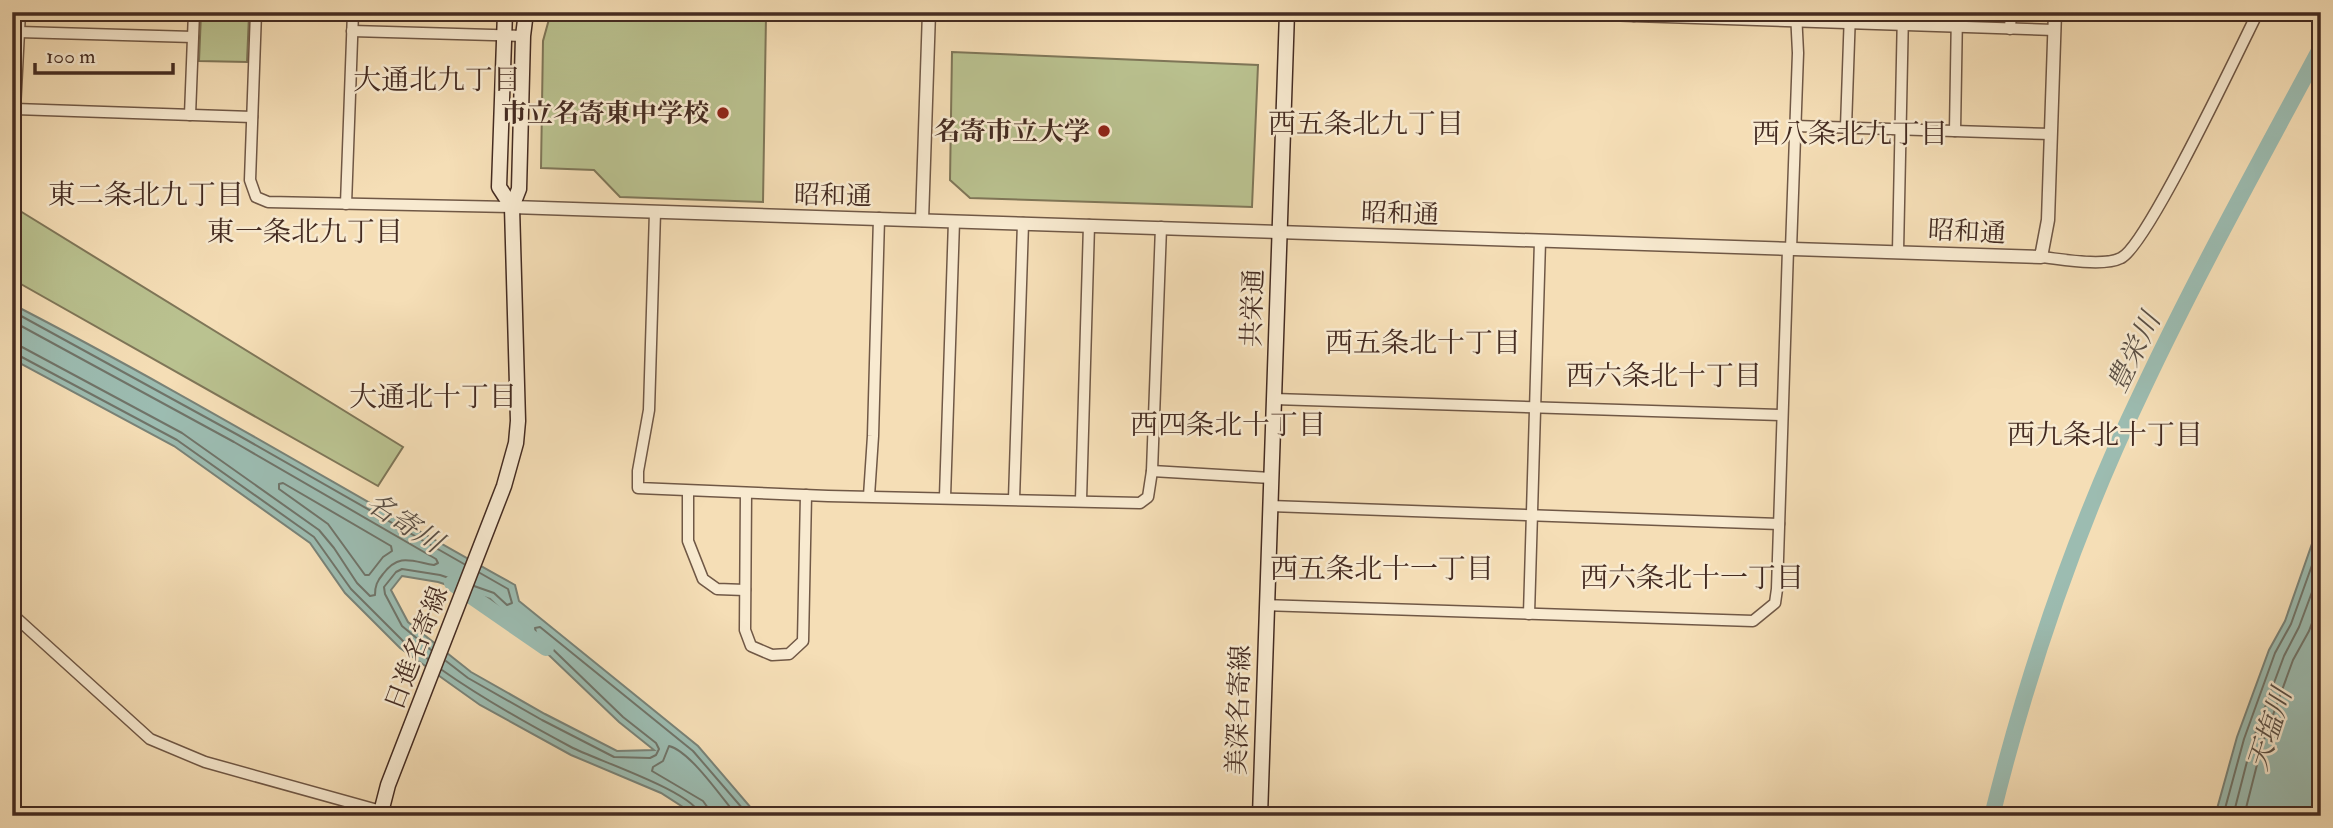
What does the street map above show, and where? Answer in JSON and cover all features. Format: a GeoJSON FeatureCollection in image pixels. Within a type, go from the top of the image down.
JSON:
{"type":"FeatureCollection","features":[{"type":"Feature","properties":{"kind":"main road","name":"日進名寄線"},"geometry":{"type":"LineString","coordinates":[[505,12],[499,187],[512,206]]}},
{"type":"Feature","properties":{"kind":"main road","name":"日進名寄線"},"geometry":{"type":"LineString","coordinates":[[381,813],[504,486],[516,443],[518,421],[512,206],[519,189],[526,12]]}},
{"type":"Feature","properties":{"kind":"main road","name":"共栄通"},"geometry":{"type":"LineString","coordinates":[[1266,605],[1287,12]]}},
{"type":"Feature","properties":{"kind":"main road","name":"美深名寄線"},"geometry":{"type":"LineString","coordinates":[[1260,816],[1266,605]]}},
{"type":"Feature","properties":{"kind":"street"},"geometry":{"type":"LineString","coordinates":[[20,12],[15,109],[252,117]]}},
{"type":"Feature","properties":{"kind":"street"},"geometry":{"type":"LineString","coordinates":[[190,115],[194,12]]}},
{"type":"Feature","properties":{"kind":"street"},"geometry":{"type":"LineString","coordinates":[[256,12],[250,180],[256,197],[268,202],[512,206]]}},
{"type":"Feature","properties":{"kind":"street"},"geometry":{"type":"LineString","coordinates":[[346,204],[353,12]]}},
{"type":"Feature","properties":{"kind":"street"},"geometry":{"type":"LineString","coordinates":[[922,220],[929,12]]}},
{"type":"Feature","properties":{"kind":"street"},"geometry":{"type":"LineString","coordinates":[[1525,12],[1850,18],[1903,25],[2054,30]]}},
{"type":"Feature","properties":{"kind":"street"},"geometry":{"type":"LineString","coordinates":[[1898,251],[1903,12]]}},
{"type":"Feature","properties":{"kind":"street"},"geometry":{"type":"LineString","coordinates":[[1955,131],[1958,12]]}},
{"type":"Feature","properties":{"kind":"street"},"geometry":{"type":"LineString","coordinates":[[2010,29],[2011,12]]}},
{"type":"Feature","properties":{"kind":"street","name":"昭和通"},"geometry":{"type":"LineString","coordinates":[[512,206],[2041,257],[2048,220],[2055,12]]}},
{"type":"Feature","properties":{"kind":"street"},"geometry":{"type":"LineString","coordinates":[[2041,257],[2115,261],[2128,253],[2170,186],[2258,12]]}},
{"type":"Feature","properties":{"kind":"street"},"geometry":{"type":"LineString","coordinates":[[1266,605],[1753,621],[1775,603],[1798,54],[1796,17]]}},
{"type":"Feature","properties":{"kind":"street"},"geometry":{"type":"LineString","coordinates":[[1846,127],[1850,18]]}},
{"type":"Feature","properties":{"kind":"street"},"geometry":{"type":"LineString","coordinates":[[352,31],[523,36]]}},
{"type":"Feature","properties":{"kind":"street"},"geometry":{"type":"LineString","coordinates":[[19,33],[193,37]]}},
{"type":"Feature","properties":{"kind":"street"},"geometry":{"type":"LineString","coordinates":[[1795,126],[2052,134]]}},
{"type":"Feature","properties":{"kind":"street"},"geometry":{"type":"LineString","coordinates":[[655,212],[649,410],[638,471],[638,488],[806,495],[1140,503],[1148,497],[1152,471],[1161,227]]}},
{"type":"Feature","properties":{"kind":"street"},"geometry":{"type":"LineString","coordinates":[[869,496],[879,218]]}},
{"type":"Feature","properties":{"kind":"street"},"geometry":{"type":"LineString","coordinates":[[945,497],[954,221]]}},
{"type":"Feature","properties":{"kind":"street"},"geometry":{"type":"LineString","coordinates":[[1014,499],[1023,223]]}},
{"type":"Feature","properties":{"kind":"street"},"geometry":{"type":"LineString","coordinates":[[1082,500],[1089,225]]}},
{"type":"Feature","properties":{"kind":"street"},"geometry":{"type":"LineString","coordinates":[[1529,614],[1540,241]]}},
{"type":"Feature","properties":{"kind":"street"},"geometry":{"type":"LineString","coordinates":[[1274,399],[1782,415]]}},
{"type":"Feature","properties":{"kind":"street"},"geometry":{"type":"LineString","coordinates":[[1152,471],[1271,478]]}},
{"type":"Feature","properties":{"kind":"street"},"geometry":{"type":"LineString","coordinates":[[688,491],[688,541],[703,579],[717,589],[745,590]]}},
{"type":"Feature","properties":{"kind":"street"},"geometry":{"type":"LineString","coordinates":[[746,493],[745,630],[751,646],[772,655],[789,654],[803,641],[806,495]]}},
{"type":"Feature","properties":{"kind":"street"},"geometry":{"type":"LineString","coordinates":[[1270,506],[1779,524]]}},
{"type":"Feature","properties":{"kind":"street"},"geometry":{"type":"LineString","coordinates":[[12,614],[150,739],[205,762],[381,813]]}},
{"type":"Feature","properties":{"kind":"green space"},"geometry":{"type":"Polygon","coordinates":[[[551,12],[692,12],[766,16],[763,202],[620,197],[594,170],[541,168],[543,41],[551,12]]]}},
{"type":"Feature","properties":{"kind":"green space"},"geometry":{"type":"Polygon","coordinates":[[[201,14],[249,15],[247,62],[199,61],[201,14]]]}},
{"type":"Feature","properties":{"kind":"green space","name":"名寄市立大学"},"geometry":{"type":"Polygon","coordinates":[[[952,52],[1258,65],[1252,207],[970,198],[950,180],[952,52]]]}},
{"type":"Feature","properties":{"kind":"green space"},"geometry":{"type":"Polygon","coordinates":[[[12,206],[403,447],[378,486],[12,279],[12,206]]]}},
{"type":"Feature","properties":{"kind":"water"},"geometry":{"type":"Polygon","coordinates":[[[12,304],[202,407],[515,585],[519,601],[698,746],[758,816],[697,816],[661,793],[571,755],[480,705],[400,648],[345,593],[310,543],[174,446],[12,359],[12,304]],[[402,576],[391,590],[408,622],[471,672],[617,751],[654,750],[619,722],[490,599],[438,582],[402,576]]]}},
{"type":"Feature","properties":{"kind":"water","name":"天塩川"},"geometry":{"type":"Polygon","coordinates":[[[2321,518],[2321,816],[2215,816],[2237,737],[2269,650],[2285,621],[2321,518]]]}},
{"type":"Feature","properties":{"kind":"waterway","name":"豊栄川"},"geometry":{"type":"LineString","coordinates":[[1992,816],[2021,707],[2056,599],[2118,442],[2229,218],[2321,47]]}},
{"type":"Feature","properties":{"kind":"waterway","name":"名寄川"},"geometry":{"type":"LineString","coordinates":[[452,583],[546,648]]}},
{"type":"Feature","properties":{"kind":"place","name":"市立名寄東中学校"},"geometry":{"type":"Point","coordinates":[723,113]}},
{"type":"Feature","properties":{"kind":"place","name":"名寄市立大学"},"geometry":{"type":"Point","coordinates":[1104,131]}},
{"type":"Feature","properties":{"kind":"district","name":"大通北九丁目"},"geometry":{"type":"Point","coordinates":[437,79]}},
{"type":"Feature","properties":{"kind":"district","name":"西五条北九丁目"},"geometry":{"type":"Point","coordinates":[1366,123]}},
{"type":"Feature","properties":{"kind":"district","name":"西八条北九丁目"},"geometry":{"type":"Point","coordinates":[1850,133]}},
{"type":"Feature","properties":{"kind":"district","name":"東二条北九丁目"},"geometry":{"type":"Point","coordinates":[146,194]}},
{"type":"Feature","properties":{"kind":"district","name":"東一条北九丁目"},"geometry":{"type":"Point","coordinates":[305,231]}},
{"type":"Feature","properties":{"kind":"district","name":"西五条北十丁目"},"geometry":{"type":"Point","coordinates":[1423,342]}},
{"type":"Feature","properties":{"kind":"district","name":"西六条北十丁目"},"geometry":{"type":"Point","coordinates":[1664,375]}},
{"type":"Feature","properties":{"kind":"district","name":"大通北十丁目"},"geometry":{"type":"Point","coordinates":[433,396]}},
{"type":"Feature","properties":{"kind":"district","name":"西四条北十丁目"},"geometry":{"type":"Point","coordinates":[1228,424]}},
{"type":"Feature","properties":{"kind":"district","name":"西九条北十丁目"},"geometry":{"type":"Point","coordinates":[2105,434]}},
{"type":"Feature","properties":{"kind":"district","name":"西五条北十一丁目"},"geometry":{"type":"Point","coordinates":[1382,568]}},
{"type":"Feature","properties":{"kind":"district","name":"西六条北十一丁目"},"geometry":{"type":"Point","coordinates":[1692,577]}}]}
